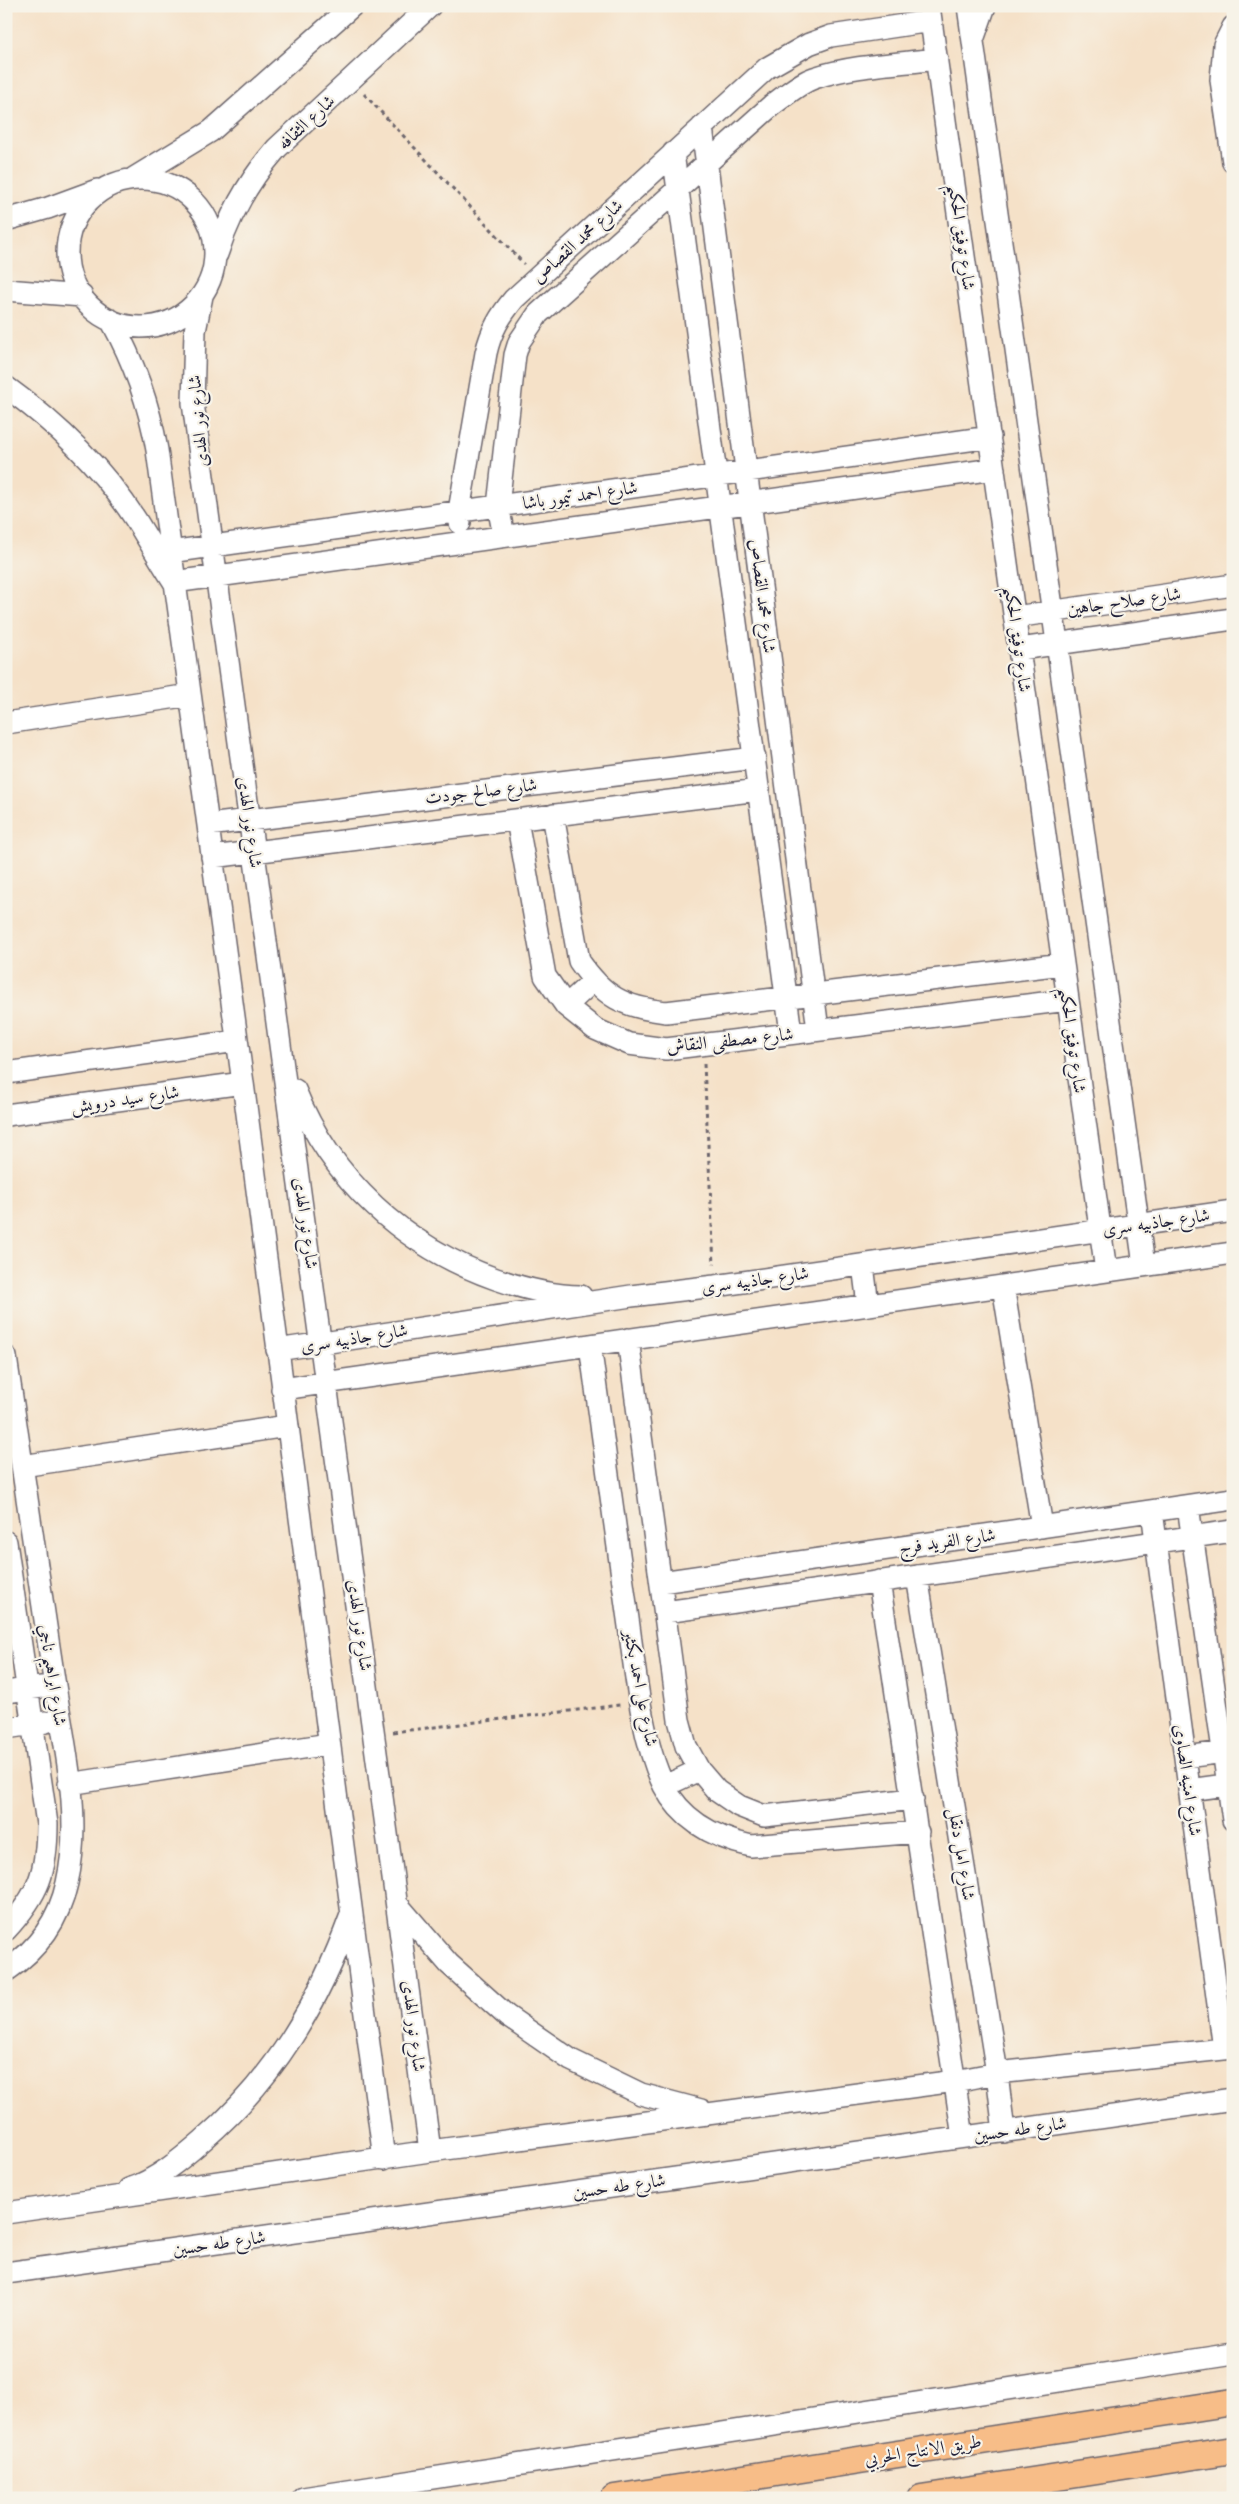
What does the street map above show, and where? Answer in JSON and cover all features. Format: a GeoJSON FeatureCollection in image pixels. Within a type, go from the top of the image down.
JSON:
{"type":"FeatureCollection","features":[{"type":"Feature","properties":{"kind":"main road","name":"طريق الانتاج الحربي"},"geometry":{"type":"LineString","coordinates":[[614,2498],[1233,2402]]}},
{"type":"Feature","properties":{"kind":"main road"},"geometry":{"type":"LineString","coordinates":[[921,2498],[1233,2450]]}},
{"type":"Feature","properties":{"kind":"street"},"geometry":{"type":"LineString","coordinates":[[6,220],[48,208],[109,185],[134,178],[210,131],[337,14],[352,6]]}},
{"type":"Feature","properties":{"kind":"street","name":"شارع الثقافه"},"geometry":{"type":"LineString","coordinates":[[215,262],[224,230],[238,200],[256,172],[278,148],[430,6]]}},
{"type":"Feature","properties":{"kind":"street"},"geometry":{"type":"LineString","coordinates":[[968,6],[1144,1265]]}},
{"type":"Feature","properties":{"kind":"street"},"geometry":{"type":"LineString","coordinates":[[973,40],[985,6]]}},
{"type":"Feature","properties":{"kind":"street","name":"شارع توفيق الحكيم"},"geometry":{"type":"LineString","coordinates":[[930,14],[1106,1271]]}},
{"type":"Feature","properties":{"kind":"street","name":"شارع محمد القصاص"},"geometry":{"type":"LineString","coordinates":[[463,542],[459,511],[490,334],[500,317],[536,278],[768,68],[809,44],[831,36],[930,14]]}},
{"type":"Feature","properties":{"kind":"street"},"geometry":{"type":"LineString","coordinates":[[1233,27],[1224,45],[1221,80],[1233,162]]}},
{"type":"Feature","properties":{"kind":"street","name":"شارع محمد القصاص"},"geometry":{"type":"LineString","coordinates":[[504,536],[498,506],[515,355],[519,342],[538,314],[772,105],[812,78],[843,70],[937,60]]}},
{"type":"Feature","properties":{"kind":"street","name":"شارع محمد القصاص"},"geometry":{"type":"LineString","coordinates":[[702,126],[818,1030]]}},
{"type":"Feature","properties":{"kind":"street","name":"شارع محمد القصاص"},"geometry":{"type":"LineString","coordinates":[[673,153],[791,1033]]}},
{"type":"Feature","properties":{"kind":"street"},"geometry":{"type":"LineString","coordinates":[[109,185],[91,198],[78,214],[69,234],[67,256],[71,277],[82,296],[95,310],[111,320],[129,326],[156,325],[170,321],[187,311],[202,296],[210,280],[215,262],[215,243],[208,221],[196,202],[178,188],[156,180],[134,178]]}},
{"type":"Feature","properties":{"kind":"street"},"geometry":{"type":"LineString","coordinates":[[6,290],[82,296]]}},
{"type":"Feature","properties":{"kind":"street","name":"شارع نور الهدى"},"geometry":{"type":"LineString","coordinates":[[202,296],[195,331],[193,403],[284,1062],[430,2151]]}},
{"type":"Feature","properties":{"kind":"street"},"geometry":{"type":"LineString","coordinates":[[111,320],[128,350],[141,382],[151,416],[238,1041],[384,2159]]}},
{"type":"Feature","properties":{"kind":"street"},"geometry":{"type":"LineString","coordinates":[[6,387],[36,409],[89,460],[135,519],[174,582]]}},
{"type":"Feature","properties":{"kind":"street","name":"شارع احمد تيمور باشا"},"geometry":{"type":"LineString","coordinates":[[170,552],[990,437]]}},
{"type":"Feature","properties":{"kind":"street","name":"شارع احمد تيمور باشا"},"geometry":{"type":"LineString","coordinates":[[174,582],[994,469]]}},
{"type":"Feature","properties":{"kind":"street","name":"شارع صلاح جاهين"},"geometry":{"type":"LineString","coordinates":[[1015,617],[1233,585]]}},
{"type":"Feature","properties":{"kind":"street","name":"شارع صلاح جاهين"},"geometry":{"type":"LineString","coordinates":[[1020,649],[1233,619]]}},
{"type":"Feature","properties":{"kind":"street"},"geometry":{"type":"LineString","coordinates":[[6,723],[190,695]]}},
{"type":"Feature","properties":{"kind":"street","name":"شارع صالح جودت"},"geometry":{"type":"LineString","coordinates":[[208,825],[755,758]]}},
{"type":"Feature","properties":{"kind":"street","name":"شارع مصطفى النقاش"},"geometry":{"type":"LineString","coordinates":[[495,790],[509,821],[545,976],[566,1006],[595,1029],[629,1044],[666,1049],[1068,1000]]}},
{"type":"Feature","properties":{"kind":"street","name":"شارع صالح جودت"},"geometry":{"type":"LineString","coordinates":[[212,857],[759,790]]}},
{"type":"Feature","properties":{"kind":"street","name":"شارع مصطفى النقاش"},"geometry":{"type":"LineString","coordinates":[[553,815],[579,961],[593,981],[614,998],[639,1009],[666,1012],[1062,964]]}},
{"type":"Feature","properties":{"kind":"street"},"geometry":{"type":"LineString","coordinates":[[566,1006],[593,981]]}},
{"type":"Feature","properties":{"kind":"street"},"geometry":{"type":"LineString","coordinates":[[6,1073],[238,1041]]}},
{"type":"Feature","properties":{"kind":"street"},"geometry":{"type":"LineString","coordinates":[[284,1062],[305,1115],[335,1163],[372,1205],[416,1241],[466,1268],[519,1287],[575,1296],[631,1296]]}},
{"type":"Feature","properties":{"kind":"street","name":"شارع سيد درويش"},"geometry":{"type":"LineString","coordinates":[[6,1115],[243,1083]]}},
{"type":"Feature","properties":{"kind":"street","name":"شارع جاذبيه سرى"},"geometry":{"type":"LineString","coordinates":[[277,1350],[631,1296],[863,1265],[1233,1210]]}},
{"type":"Feature","properties":{"kind":"street"},"geometry":{"type":"LineString","coordinates":[[282,1389],[1233,1253]]}},
{"type":"Feature","properties":{"kind":"street"},"geometry":{"type":"LineString","coordinates":[[863,1265],[868,1305]]}},
{"type":"Feature","properties":{"kind":"street"},"geometry":{"type":"LineString","coordinates":[[1002,1286],[1042,1527]]}},
{"type":"Feature","properties":{"kind":"street","name":"شارع على احمد بكثير"},"geometry":{"type":"LineString","coordinates":[[628,1339],[679,1720],[686,1746],[699,1770],[717,1791],[739,1806],[764,1816],[913,1800]]}},
{"type":"Feature","properties":{"kind":"street","name":"شارع على احمد بكثير"},"geometry":{"type":"LineString","coordinates":[[590,1345],[640,1702],[655,1761],[665,1786],[680,1809],[701,1827],[725,1840],[751,1846],[918,1832]]}},
{"type":"Feature","properties":{"kind":"street","name":"شارع ابراهيم ناجي"},"geometry":{"type":"LineString","coordinates":[[6,1358],[12,1441],[22,1466],[54,1685],[61,1720],[74,1824],[72,1855],[67,1884],[59,1911],[26,1958],[6,1971]]}},
{"type":"Feature","properties":{"kind":"street"},"geometry":{"type":"LineString","coordinates":[[22,1466],[287,1426]]}},
{"type":"Feature","properties":{"kind":"street","name":"شارع الفريد فرج"},"geometry":{"type":"LineString","coordinates":[[660,1582],[1233,1499]]}},
{"type":"Feature","properties":{"kind":"street"},"geometry":{"type":"LineString","coordinates":[[1188,1506],[1228,1752],[1233,1820]]}},
{"type":"Feature","properties":{"kind":"street","name":"شارع امنيه الصاوى"},"geometry":{"type":"LineString","coordinates":[[1152,1511],[1189,1790],[1228,2049]]}},
{"type":"Feature","properties":{"kind":"street","name":"شارع الفريد فرج"},"geometry":{"type":"LineString","coordinates":[[664,1612],[1233,1531]]}},
{"type":"Feature","properties":{"kind":"street","name":"شارع ابراهيم ناجي"},"geometry":{"type":"LineString","coordinates":[[6,1542],[47,1824],[47,1854],[39,1883],[24,1910],[6,1930]]}},
{"type":"Feature","properties":{"kind":"street","name":"شارع امل دنقل"},"geometry":{"type":"LineString","coordinates":[[917,1576],[997,2073],[1004,2132]]}},
{"type":"Feature","properties":{"kind":"street"},"geometry":{"type":"LineString","coordinates":[[879,1581],[963,2137]]}},
{"type":"Feature","properties":{"kind":"street"},"geometry":{"type":"LineString","coordinates":[[6,1692],[54,1685]]}},
{"type":"Feature","properties":{"kind":"street"},"geometry":{"type":"LineString","coordinates":[[6,1728],[61,1720]]}},
{"type":"Feature","properties":{"kind":"street"},"geometry":{"type":"LineString","coordinates":[[69,1784],[329,1744]]}},
{"type":"Feature","properties":{"kind":"street"},"geometry":{"type":"LineString","coordinates":[[1185,1757],[1228,1752]]}},
{"type":"Feature","properties":{"kind":"street"},"geometry":{"type":"LineString","coordinates":[[665,1786],[699,1770]]}},
{"type":"Feature","properties":{"kind":"street"},"geometry":{"type":"LineString","coordinates":[[1189,1790],[1230,1784]]}},
{"type":"Feature","properties":{"kind":"street"},"geometry":{"type":"LineString","coordinates":[[398,1905],[456,1971],[507,2016],[571,2060],[641,2094],[711,2112]]}},
{"type":"Feature","properties":{"kind":"street"},"geometry":{"type":"LineString","coordinates":[[98,2200],[144,2184],[185,2156],[223,2123],[257,2087],[287,2047],[313,2004],[335,1960],[352,1913]]}},
{"type":"Feature","properties":{"kind":"street"},"geometry":{"type":"LineString","coordinates":[[6,2214],[430,2151],[711,2112],[955,2081],[997,2073],[1228,2049]]}},
{"type":"Feature","properties":{"kind":"street","name":"شارع طه حسين"},"geometry":{"type":"LineString","coordinates":[[6,2273],[1233,2099]]}},
{"type":"Feature","properties":{"kind":"street"},"geometry":{"type":"LineString","coordinates":[[303,2498],[1233,2354]]}},
{"type":"Feature","properties":{"kind":"path"},"geometry":{"type":"LineString","coordinates":[[351,79],[536,278]]}},
{"type":"Feature","properties":{"kind":"path"},"geometry":{"type":"LineString","coordinates":[[703,1044],[715,1286]]}},
{"type":"Feature","properties":{"kind":"path"},"geometry":{"type":"LineString","coordinates":[[375,1734],[640,1702]]}}]}
